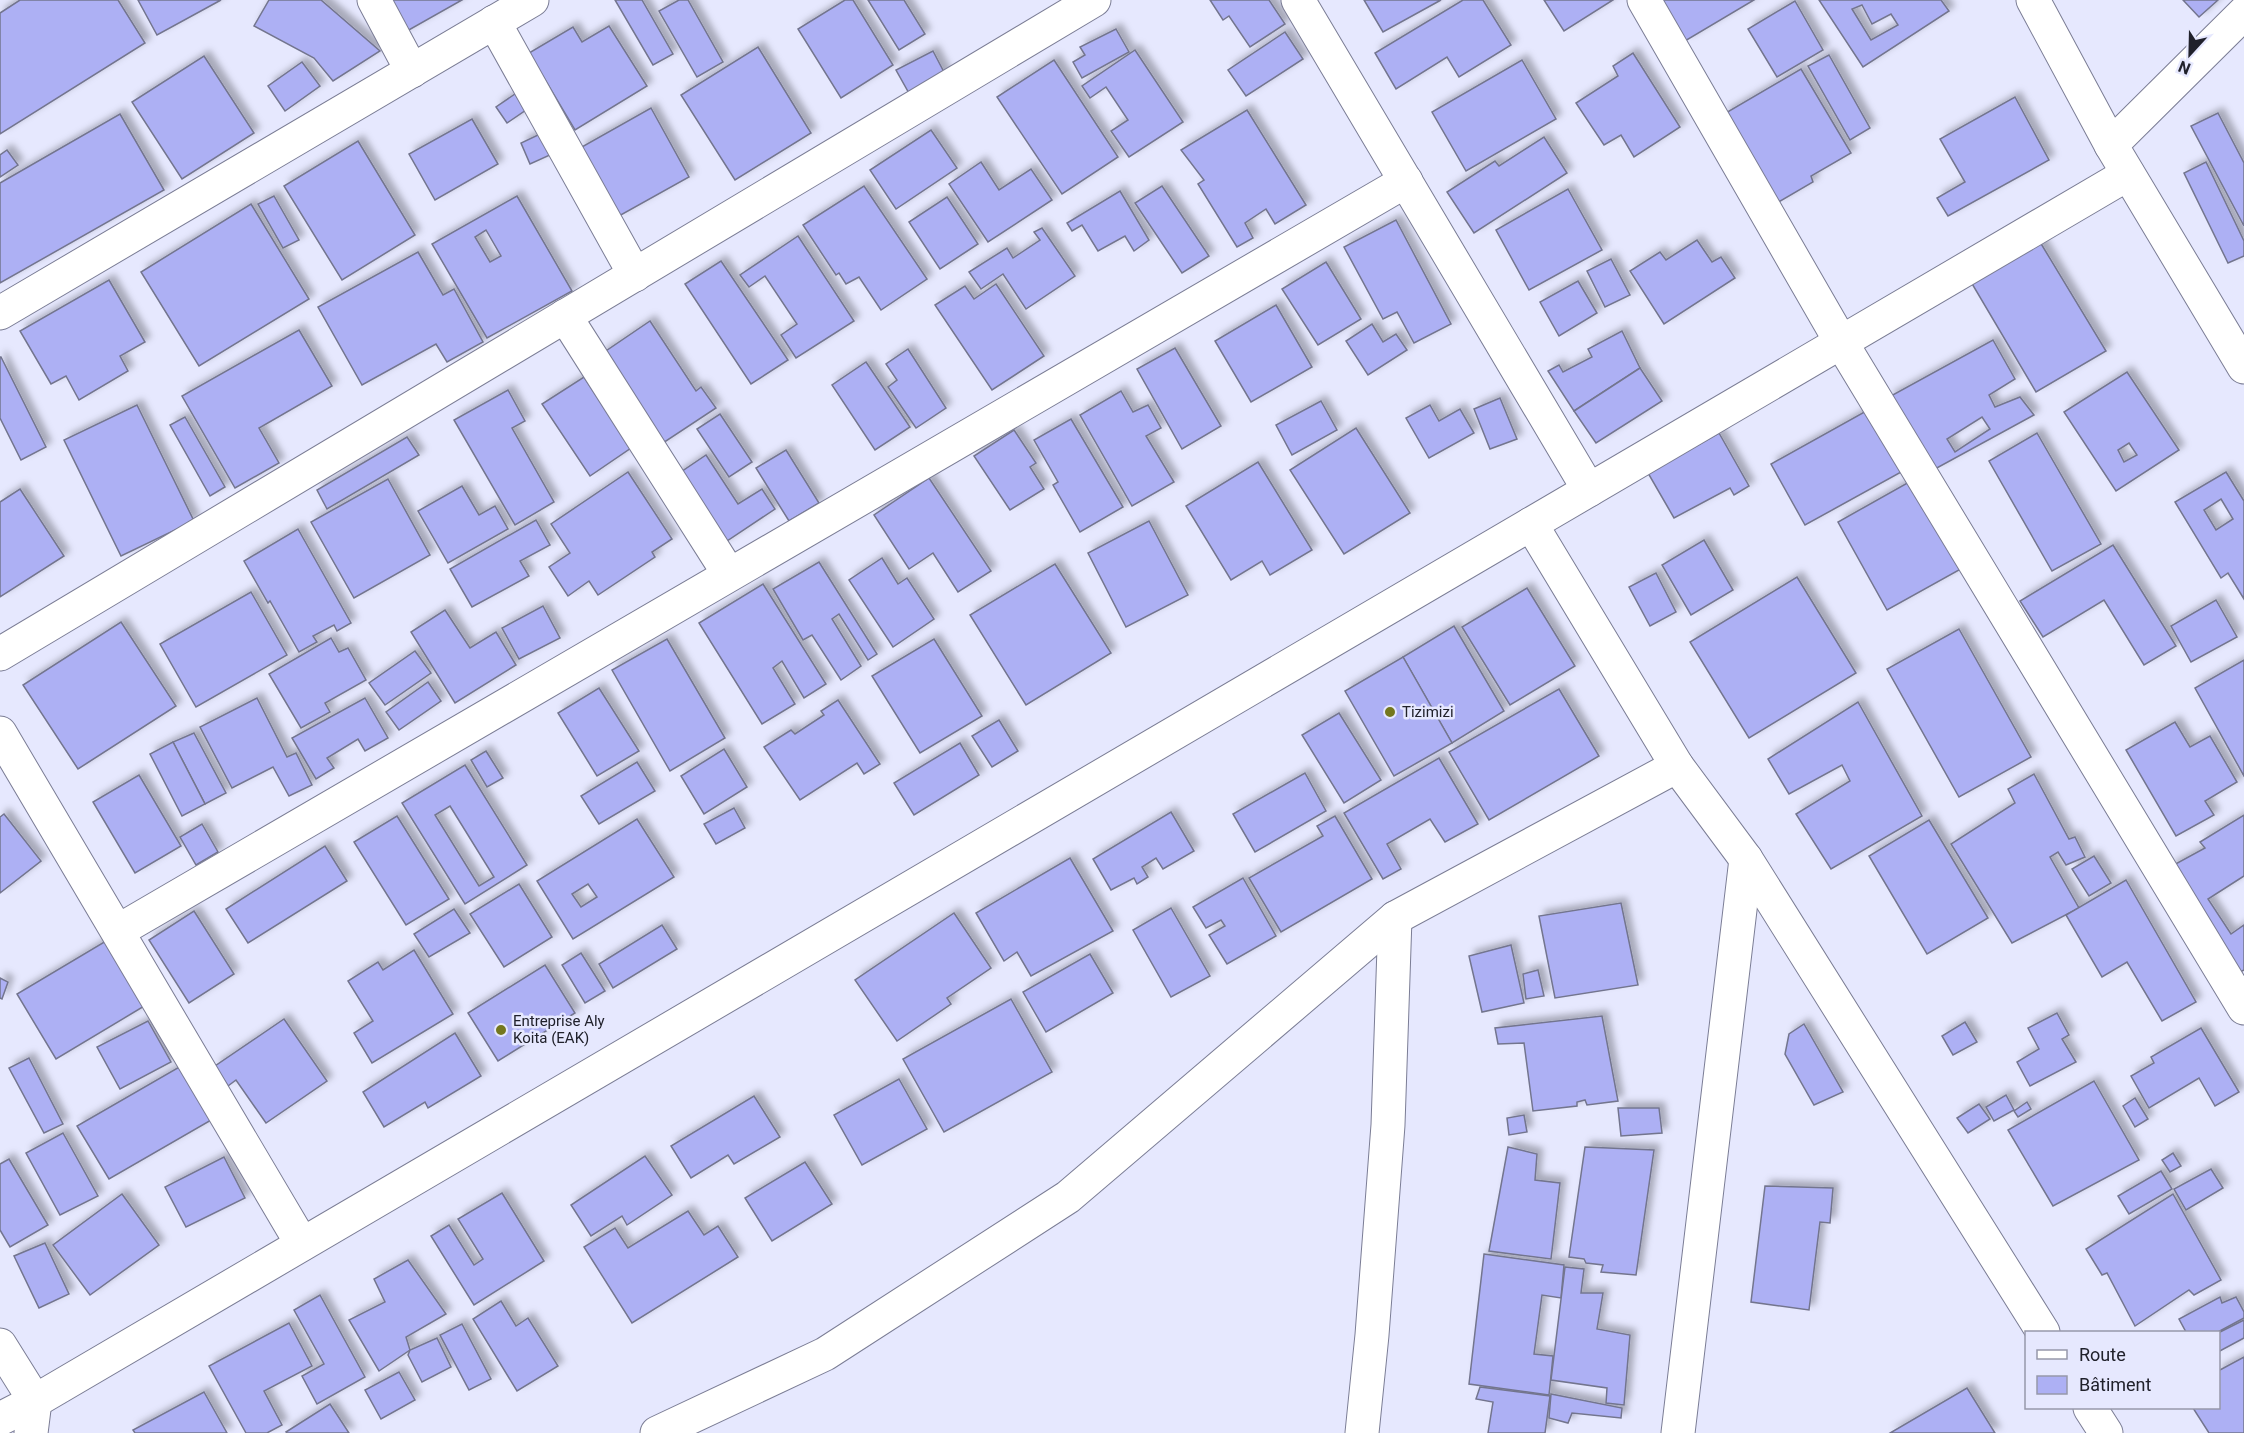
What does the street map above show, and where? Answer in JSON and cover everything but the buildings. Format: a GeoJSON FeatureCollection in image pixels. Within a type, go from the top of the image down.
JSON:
{"type":"FeatureCollection","features":[{"type":"Feature","properties":{"kind":"street"},"geometry":{"type":"LineString","coordinates":[[374,0],[412,70]]}},
{"type":"Feature","properties":{"kind":"street"},"geometry":{"type":"LineString","coordinates":[[0,313],[532,0]]}},
{"type":"Feature","properties":{"kind":"street"},"geometry":{"type":"LineString","coordinates":[[0,654],[1094,0]]}},
{"type":"Feature","properties":{"kind":"street"},"geometry":{"type":"LineString","coordinates":[[1298,0],[1589,490]]}},
{"type":"Feature","properties":{"kind":"street"},"geometry":{"type":"LineString","coordinates":[[1644,0],[1841,342],[2244,1008]]}},
{"type":"Feature","properties":{"kind":"street"},"geometry":{"type":"LineString","coordinates":[[2033,0],[2111,145],[2244,367]]}},
{"type":"Feature","properties":{"kind":"street"},"geometry":{"type":"LineString","coordinates":[[2111,145],[2244,13]]}},
{"type":"Feature","properties":{"kind":"street"},"geometry":{"type":"LineString","coordinates":[[494,22],[635,274]]}},
{"type":"Feature","properties":{"kind":"street"},"geometry":{"type":"LineString","coordinates":[[0,1419],[2128,174]]}},
{"type":"Feature","properties":{"kind":"street"},"geometry":{"type":"LineString","coordinates":[[118,931],[1406,181]]}},
{"type":"Feature","properties":{"kind":"street"},"geometry":{"type":"LineString","coordinates":[[565,316],[729,574]]}},
{"type":"Feature","properties":{"kind":"street"},"geometry":{"type":"LineString","coordinates":[[1531,524],[1677,766],[1746,859],[2042,1331]]}},
{"type":"Feature","properties":{"kind":"street"},"geometry":{"type":"LineString","coordinates":[[0,733],[302,1244]]}},
{"type":"Feature","properties":{"kind":"street"},"geometry":{"type":"LineString","coordinates":[[657,1433],[825,1354],[1068,1197],[1395,918],[1677,766]]}},
{"type":"Feature","properties":{"kind":"street"},"geometry":{"type":"LineString","coordinates":[[1678,1433],[1746,859]]}},
{"type":"Feature","properties":{"kind":"street"},"geometry":{"type":"LineString","coordinates":[[1362,1433],[1388,1125],[1395,918]]}},
{"type":"Feature","properties":{"kind":"street"},"geometry":{"type":"LineString","coordinates":[[0,1345],[34,1401],[31,1433]]}},
{"type":"Feature","properties":{"kind":"street"},"geometry":{"type":"LineString","coordinates":[[2091,1409],[2106,1433]]}},
{"type":"Feature","properties":{"kind":"place","name":"Tizimizi"},"geometry":{"type":"Point","coordinates":[1390,712]}},
{"type":"Feature","properties":{"kind":"place","name":"Entreprise Aly Koita (EAK)"},"geometry":{"type":"Point","coordinates":[501,1030]}}]}
